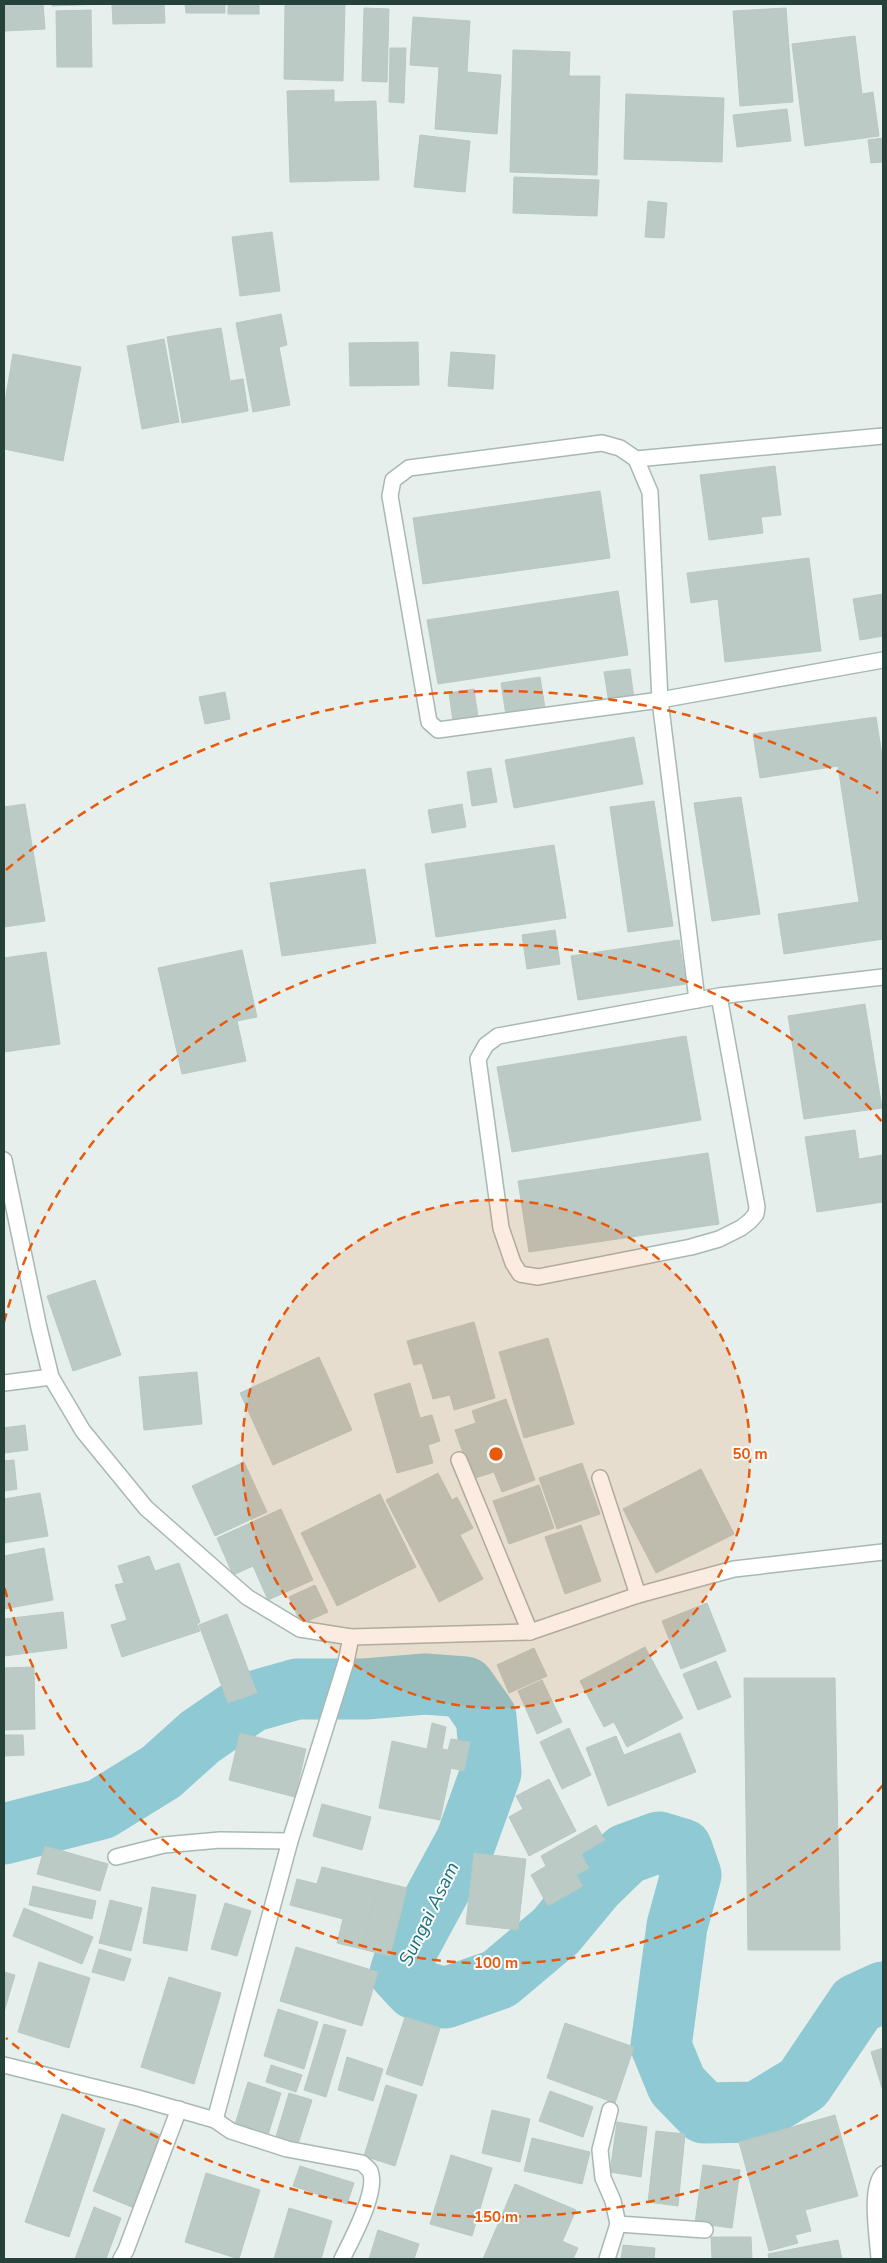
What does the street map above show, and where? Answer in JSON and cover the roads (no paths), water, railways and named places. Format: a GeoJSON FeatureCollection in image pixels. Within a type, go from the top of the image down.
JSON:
{"type":"FeatureCollection","features":[{"type":"Feature","properties":{"kind":"street"},"geometry":{"type":"LineString","coordinates":[[636,459],[883,436]]}},
{"type":"Feature","properties":{"kind":"street"},"geometry":{"type":"LineString","coordinates":[[697,1000],[660,700],[650,492],[636,459],[620,448],[602,443],[409,468],[393,480],[390,496],[429,722],[432,727],[438,730],[660,700],[883,660]]}},
{"type":"Feature","properties":{"kind":"street"},"geometry":{"type":"LineString","coordinates":[[719,996],[757,1207],[756,1214],[741,1228],[719,1239],[691,1247],[538,1277],[520,1274],[513,1263],[500,1228],[478,1059],[486,1045],[498,1036],[719,996],[883,977]]}},
{"type":"Feature","properties":{"kind":"street"},"geometry":{"type":"LineString","coordinates":[[4,1160],[51,1377],[83,1431],[146,1508],[247,1597],[300,1629],[351,1637],[530,1632],[638,1595],[734,1569],[883,1552]]}},
{"type":"Feature","properties":{"kind":"street"},"geometry":{"type":"LineString","coordinates":[[4,1383],[51,1377]]}},
{"type":"Feature","properties":{"kind":"street"},"geometry":{"type":"LineString","coordinates":[[459,1460],[530,1632]]}},
{"type":"Feature","properties":{"kind":"street"},"geometry":{"type":"LineString","coordinates":[[600,1478],[638,1595]]}},
{"type":"Feature","properties":{"kind":"street"},"geometry":{"type":"LineString","coordinates":[[216,2120],[290,1841],[329,1719],[346,1662],[351,1637]]}},
{"type":"Feature","properties":{"kind":"street"},"geometry":{"type":"LineString","coordinates":[[116,1857],[164,1845],[220,1840],[290,1841]]}},
{"type":"Feature","properties":{"kind":"street"},"geometry":{"type":"LineString","coordinates":[[4,2065],[179,2109],[216,2120],[231,2131],[287,2149],[362,2163],[370,2172],[371,2187],[364,2209],[342,2259]]}},
{"type":"Feature","properties":{"kind":"street"},"geometry":{"type":"LineString","coordinates":[[121,2259],[179,2109]]}},
{"type":"Feature","properties":{"kind":"street"},"geometry":{"type":"LineString","coordinates":[[607,2259],[618,2224],[613,2201],[603,2178],[600,2150],[610,2110]]}},
{"type":"Feature","properties":{"kind":"street"},"geometry":{"type":"LineString","coordinates":[[879,2259],[876,2200],[877,2184],[883,2174]]}},
{"type":"Feature","properties":{"kind":"street"},"geometry":{"type":"LineString","coordinates":[[618,2224],[705,2230]]}},
{"type":"Feature","properties":{"kind":"waterway","name":"Sungai Asam"},"geometry":{"type":"LineString","coordinates":[[4,1834],[101,1809],[161,1772],[200,1737],[251,1702],[297,1689],[365,1689],[425,1684],[465,1687],[486,1717],[491,1772],[466,1841],[409,1946],[400,1973],[415,1989],[445,1998],[499,1979],[556,1931],[595,1884],[626,1854],[659,1842],[682,1849],[691,1875],[677,1926],[661,2046],[677,2085],[704,2113],[757,2112],[803,2084],[857,2004],[883,1992]]}}]}
